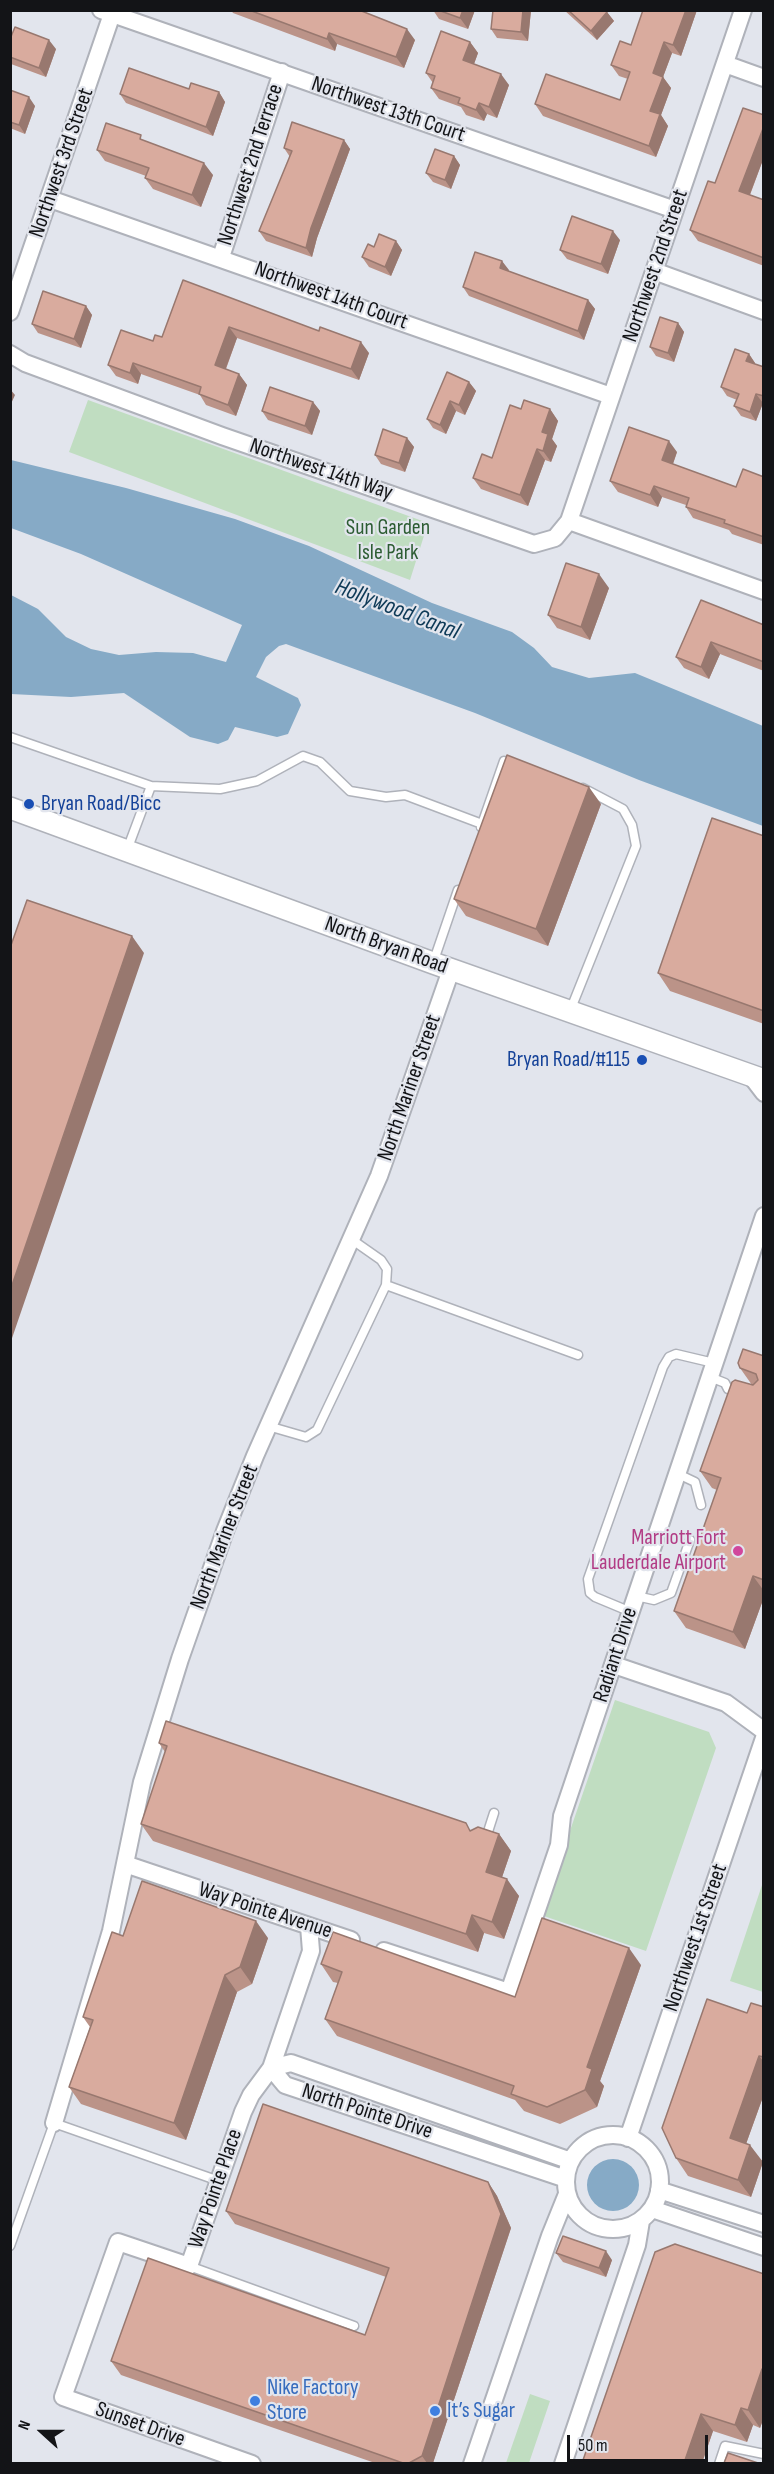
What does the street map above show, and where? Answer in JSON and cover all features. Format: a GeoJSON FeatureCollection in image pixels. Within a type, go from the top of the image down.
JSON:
{"type":"FeatureCollection","features":[{"type":"Feature","properties":{"kind":"street","name":"Northwest 2nd Street"},"geometry":{"type":"LineString","coordinates":[[569,521],[743,10]]}},
{"type":"Feature","properties":{"kind":"street","name":"Northwest 13th Court"},"geometry":{"type":"LineString","coordinates":[[107,12],[675,210]]}},
{"type":"Feature","properties":{"kind":"street","name":"Northwest 3rd Street"},"geometry":{"type":"LineString","coordinates":[[10,312],[50,199],[107,12]]}},
{"type":"Feature","properties":{"kind":"street"},"geometry":{"type":"LineString","coordinates":[[725,64],[764,78]]}},
{"type":"Feature","properties":{"kind":"street","name":"Northwest 2nd Terrace"},"geometry":{"type":"LineString","coordinates":[[221,257],[282,72]]}},
{"type":"Feature","properties":{"kind":"street","name":"Northwest 14th Court"},"geometry":{"type":"LineString","coordinates":[[50,199],[221,257],[611,396]]}},
{"type":"Feature","properties":{"kind":"street"},"geometry":{"type":"LineString","coordinates":[[654,271],[764,311]]}},
{"type":"Feature","properties":{"kind":"street","name":"Northwest 14th Way"},"geometry":{"type":"LineString","coordinates":[[10,354],[25,363],[222,436],[534,544],[555,538],[569,521]]}},
{"type":"Feature","properties":{"kind":"street"},"geometry":{"type":"LineString","coordinates":[[569,521],[764,591]]}},
{"type":"Feature","properties":{"kind":"street","name":"North Bryan Road"},"geometry":{"type":"LineString","coordinates":[[10,808],[757,1078]]}},
{"type":"Feature","properties":{"kind":"street","name":"North Mariner Street"},"geometry":{"type":"LineString","coordinates":[[54,2123],[111,1932],[142,1782],[180,1659],[225,1531],[268,1426],[379,1176],[442,966]]}},
{"type":"Feature","properties":{"kind":"street"},"geometry":{"type":"LineString","coordinates":[[757,1078],[764,1093]]}},
{"type":"Feature","properties":{"kind":"street","name":"Radiant Drive"},"geometry":{"type":"LineString","coordinates":[[509,1992],[559,1845],[562,1816],[676,1473],[727,1378],[764,1216]]}},
{"type":"Feature","properties":{"kind":"street"},"geometry":{"type":"LineString","coordinates":[[614,1665],[726,1703],[764,1731]]}},
{"type":"Feature","properties":{"kind":"street","name":"Northwest 1st Street"},"geometry":{"type":"LineString","coordinates":[[628,2138],[764,1738]]}},
{"type":"Feature","properties":{"kind":"street","name":"Way Pointe Avenue"},"geometry":{"type":"LineString","coordinates":[[125,1864],[509,1992]]}},
{"type":"Feature","properties":{"kind":"street","name":"Way Pointe Place"},"geometry":{"type":"LineString","coordinates":[[63,2397],[118,2242],[189,2266],[251,2095],[271,2068],[311,1951],[309,1926]]}},
{"type":"Feature","properties":{"kind":"street","name":"North Pointe Drive"},"geometry":{"type":"LineString","coordinates":[[566,2186],[285,2085],[271,2068],[291,2063],[571,2161]]}},
{"type":"Feature","properties":{"kind":"street"},"geometry":{"type":"LineString","coordinates":[[472,2463],[550,2236],[566,2186],[571,2161],[589,2141],[608,2136],[628,2138],[640,2144],[653,2158],[660,2177],[660,2190],[646,2215],[563,2463]]}},
{"type":"Feature","properties":{"kind":"street"},"geometry":{"type":"LineString","coordinates":[[566,2186],[573,2208],[583,2220],[597,2227],[612,2230],[627,2228],[646,2215],[764,2247]]}},
{"type":"Feature","properties":{"kind":"street"},"geometry":{"type":"LineString","coordinates":[[660,2190],[764,2224]]}},
{"type":"Feature","properties":{"kind":"street","name":"Sunset Drive"},"geometry":{"type":"LineString","coordinates":[[63,2397],[252,2463]]}},
{"type":"Feature","properties":{"kind":"lane"},"geometry":{"type":"LineString","coordinates":[[10,737],[151,786],[220,789],[257,781],[303,756],[320,762],[350,791],[386,797],[405,795],[482,824]]}},
{"type":"Feature","properties":{"kind":"lane"},"geometry":{"type":"LineString","coordinates":[[478,835],[504,761],[527,768]]}},
{"type":"Feature","properties":{"kind":"lane"},"geometry":{"type":"LineString","coordinates":[[570,1011],[636,846],[632,825],[623,809],[593,792],[571,784]]}},
{"type":"Feature","properties":{"kind":"lane"},"geometry":{"type":"LineString","coordinates":[[127,850],[151,786]]}},
{"type":"Feature","properties":{"kind":"lane"},"geometry":{"type":"LineString","coordinates":[[442,966],[462,879]]}},
{"type":"Feature","properties":{"kind":"lane"},"geometry":{"type":"LineString","coordinates":[[268,1426],[306,1437],[317,1430],[386,1285],[387,1269],[381,1260],[351,1239]]}},
{"type":"Feature","properties":{"kind":"lane"},"geometry":{"type":"LineString","coordinates":[[386,1285],[578,1355]]}},
{"type":"Feature","properties":{"kind":"lane"},"geometry":{"type":"LineString","coordinates":[[631,1612],[595,1597],[590,1593],[588,1579],[663,1367],[669,1357],[676,1353],[727,1378]]}},
{"type":"Feature","properties":{"kind":"lane"},"geometry":{"type":"LineString","coordinates":[[676,1473],[695,1482],[701,1505]]}},
{"type":"Feature","properties":{"kind":"lane"},"geometry":{"type":"LineString","coordinates":[[636,1596],[654,1599],[671,1593],[690,1540]]}},
{"type":"Feature","properties":{"kind":"lane"},"geometry":{"type":"LineString","coordinates":[[484,1842],[494,1813]]}},
{"type":"Feature","properties":{"kind":"lane"},"geometry":{"type":"LineString","coordinates":[[10,2246],[54,2123],[219,2181]]}},
{"type":"Feature","properties":{"kind":"lane"},"geometry":{"type":"LineString","coordinates":[[189,2266],[354,2326]]}},
{"type":"Feature","properties":{"kind":"lane"},"geometry":{"type":"LineString","coordinates":[[719,2463],[725,2446],[764,2454]]}},
{"type":"Feature","properties":{"kind":"green space","name":"Sun Garden Isle Park"},"geometry":{"type":"Polygon","coordinates":[[[88,400],[428,523],[410,580],[69,452],[88,400]]]}},
{"type":"Feature","properties":{"kind":"green space"},"geometry":{"type":"Polygon","coordinates":[[[615,1700],[709,1732],[716,1748],[646,1951],[541,1915],[615,1700]]]}},
{"type":"Feature","properties":{"kind":"green space"},"geometry":{"type":"Polygon","coordinates":[[[763,1882],[764,1992],[730,1981],[763,1882]]]}},
{"type":"Feature","properties":{"kind":"green space"},"geometry":{"type":"Polygon","coordinates":[[[530,2394],[550,2401],[529,2463],[506,2463],[530,2394]]]}},
{"type":"Feature","properties":{"kind":"water","name":"Hollywood Canal"},"geometry":{"type":"Polygon","coordinates":[[[11,460],[126,488],[235,519],[309,546],[432,603],[512,632],[534,648],[552,667],[589,678],[635,673],[763,726],[763,826],[639,780],[475,713],[286,644],[279,646],[266,657],[256,677],[298,698],[301,705],[288,734],[277,737],[235,727],[228,740],[218,744],[190,737],[124,693],[71,697],[11,694],[11,595],[38,609],[66,637],[91,649],[119,655],[156,652],[193,653],[226,662],[242,625],[81,554],[11,528],[11,460]]]}},
{"type":"Feature","properties":{"kind":"water"},"geometry":{"type":"Polygon","coordinates":[[[608,2159],[618,2159],[632,2166],[639,2185],[632,2204],[618,2211],[608,2211],[598,2207],[591,2200],[587,2190],[587,2180],[591,2170],[598,2163],[608,2159]]]}},
{"type":"Feature","properties":{"kind":"building"},"geometry":{"type":"Polygon","coordinates":[[[249,10],[359,10],[407,29],[396,57],[329,33],[327,39],[249,10]]]}},
{"type":"Feature","properties":{"kind":"building"},"geometry":{"type":"Polygon","coordinates":[[[438,10],[463,10],[460,18],[438,10]]]}},
{"type":"Feature","properties":{"kind":"building"},"geometry":{"type":"Polygon","coordinates":[[[493,10],[523,10],[521,32],[491,29],[493,10]]]}},
{"type":"Feature","properties":{"kind":"building"},"geometry":{"type":"Polygon","coordinates":[[[568,10],[605,10],[607,12],[591,31],[568,10]]]}},
{"type":"Feature","properties":{"kind":"building"},"geometry":{"type":"Polygon","coordinates":[[[643,10],[686,10],[673,45],[664,42],[653,73],[663,77],[650,111],[660,114],[649,146],[535,104],[546,74],[620,100],[630,72],[611,65],[620,41],[631,45],[643,10]]]}},
{"type":"Feature","properties":{"kind":"building"},"geometry":{"type":"Polygon","coordinates":[[[15,27],[49,40],[39,68],[10,57],[10,39],[15,27]]]}},
{"type":"Feature","properties":{"kind":"building"},"geometry":{"type":"Polygon","coordinates":[[[441,31],[470,42],[463,60],[501,74],[489,107],[479,103],[476,110],[458,103],[460,98],[431,88],[435,76],[426,73],[441,31]]]}},
{"type":"Feature","properties":{"kind":"building"},"geometry":{"type":"Polygon","coordinates":[[[129,68],[189,89],[191,83],[219,92],[206,127],[120,94],[129,68]]]}},
{"type":"Feature","properties":{"kind":"building"},"geometry":{"type":"Polygon","coordinates":[[[10,90],[29,97],[19,125],[10,122],[10,90]]]}},
{"type":"Feature","properties":{"kind":"building"},"geometry":{"type":"Polygon","coordinates":[[[743,108],[764,115],[764,126],[739,191],[764,200],[764,258],[690,230],[708,181],[715,183],[743,108]]]}},
{"type":"Feature","properties":{"kind":"building"},"geometry":{"type":"Polygon","coordinates":[[[292,122],[344,140],[311,228],[306,248],[259,231],[292,151],[284,148],[292,122]]]}},
{"type":"Feature","properties":{"kind":"building"},"geometry":{"type":"Polygon","coordinates":[[[106,123],[141,135],[140,139],[204,163],[192,195],[145,178],[149,168],[97,150],[106,123]]]}},
{"type":"Feature","properties":{"kind":"building"},"geometry":{"type":"Polygon","coordinates":[[[435,149],[454,156],[445,180],[426,173],[435,149]]]}},
{"type":"Feature","properties":{"kind":"building"},"geometry":{"type":"Polygon","coordinates":[[[572,216],[613,231],[601,264],[560,250],[572,216]]]}},
{"type":"Feature","properties":{"kind":"building"},"geometry":{"type":"Polygon","coordinates":[[[379,234],[396,241],[385,267],[362,257],[368,244],[374,247],[379,234]]]}},
{"type":"Feature","properties":{"kind":"building"},"geometry":{"type":"Polygon","coordinates":[[[475,252],[502,261],[500,268],[588,300],[578,331],[463,287],[475,252]]]}},
{"type":"Feature","properties":{"kind":"building"},"geometry":{"type":"Polygon","coordinates":[[[183,280],[319,331],[320,327],[361,342],[351,369],[229,327],[215,365],[239,374],[228,405],[199,394],[201,387],[133,363],[130,373],[108,365],[121,330],[153,341],[155,335],[162,337],[183,280]]]}},
{"type":"Feature","properties":{"kind":"building"},"geometry":{"type":"Polygon","coordinates":[[[43,291],[86,306],[74,339],[32,324],[43,291]]]}},
{"type":"Feature","properties":{"kind":"building"},"geometry":{"type":"Polygon","coordinates":[[[660,317],[678,323],[668,353],[650,347],[660,317]]]}},
{"type":"Feature","properties":{"kind":"building"},"geometry":{"type":"Polygon","coordinates":[[[735,349],[749,354],[746,361],[764,367],[764,396],[756,394],[750,412],[734,406],[739,394],[721,387],[735,349]]]}},
{"type":"Feature","properties":{"kind":"building"},"geometry":{"type":"Polygon","coordinates":[[[447,372],[469,382],[459,405],[450,401],[440,425],[427,419],[447,372]]]}},
{"type":"Feature","properties":{"kind":"building"},"geometry":{"type":"Polygon","coordinates":[[[270,387],[313,402],[305,426],[262,411],[270,387]]]}},
{"type":"Feature","properties":{"kind":"building"},"geometry":{"type":"Polygon","coordinates":[[[524,400],[550,409],[542,432],[548,434],[543,451],[537,449],[520,495],[473,478],[482,454],[492,458],[510,405],[521,409],[524,400]]]}},
{"type":"Feature","properties":{"kind":"building"},"geometry":{"type":"Polygon","coordinates":[[[629,427],[669,441],[662,460],[736,487],[743,469],[764,477],[764,537],[724,523],[725,520],[686,507],[689,498],[654,486],[650,495],[610,481],[629,427]]]}},
{"type":"Feature","properties":{"kind":"building"},"geometry":{"type":"Polygon","coordinates":[[[383,429],[407,438],[399,463],[375,455],[383,429]]]}},
{"type":"Feature","properties":{"kind":"building"},"geometry":{"type":"Polygon","coordinates":[[[566,563],[599,574],[581,627],[548,615],[566,563]]]}},
{"type":"Feature","properties":{"kind":"building"},"geometry":{"type":"Polygon","coordinates":[[[701,600],[764,625],[764,662],[711,642],[701,667],[676,657],[701,600]]]}},
{"type":"Feature","properties":{"kind":"building"},"geometry":{"type":"Polygon","coordinates":[[[507,755],[589,787],[536,929],[454,899],[507,755]]]}},
{"type":"Feature","properties":{"kind":"building"},"geometry":{"type":"Polygon","coordinates":[[[712,818],[764,836],[764,1011],[658,973],[712,818]]]}},
{"type":"Feature","properties":{"kind":"building"},"geometry":{"type":"Polygon","coordinates":[[[27,900],[132,936],[10,1291],[10,948],[27,900]]]}},
{"type":"Feature","properties":{"kind":"building"},"geometry":{"type":"Polygon","coordinates":[[[743,1349],[764,1356],[764,1580],[753,1576],[733,1632],[674,1611],[721,1478],[700,1471],[732,1382],[735,1380],[753,1385],[758,1380],[756,1374],[740,1368],[738,1363],[743,1349]]]}},
{"type":"Feature","properties":{"kind":"building"},"geometry":{"type":"Polygon","coordinates":[[[166,1721],[466,1823],[470,1831],[478,1827],[499,1834],[486,1872],[507,1879],[492,1922],[472,1915],[466,1934],[141,1824],[167,1746],[159,1743],[166,1721]]]}},
{"type":"Feature","properties":{"kind":"building"},"geometry":{"type":"Polygon","coordinates":[[[142,1881],[256,1921],[240,1967],[225,1975],[174,2123],[69,2087],[93,2020],[83,2017],[112,1932],[123,1936],[142,1881]]]}},
{"type":"Feature","properties":{"kind":"building"},"geometry":{"type":"Polygon","coordinates":[[[542,1918],[629,1948],[587,2067],[592,2069],[585,2090],[547,2107],[511,2094],[514,2086],[325,2019],[342,1972],[321,1964],[333,1932],[515,1997],[542,1918]]]}},
{"type":"Feature","properties":{"kind":"building"},"geometry":{"type":"Polygon","coordinates":[[[707,1999],[747,2013],[751,2003],[764,2007],[764,2057],[759,2056],[730,2138],[750,2145],[738,2180],[676,2158],[662,2128],[707,1999]]]}},
{"type":"Feature","properties":{"kind":"building"},"geometry":{"type":"Polygon","coordinates":[[[263,2104],[488,2182],[501,2214],[422,2456],[409,2463],[403,2463],[111,2361],[148,2258],[365,2335],[389,2268],[226,2211],[263,2104]]]}},
{"type":"Feature","properties":{"kind":"building"},"geometry":{"type":"Polygon","coordinates":[[[563,2236],[606,2251],[599,2268],[556,2253],[563,2236]]]}},
{"type":"Feature","properties":{"kind":"building"},"geometry":{"type":"Polygon","coordinates":[[[675,2244],[764,2274],[764,2369],[762,2369],[748,2410],[741,2408],[735,2425],[701,2414],[684,2463],[582,2463],[655,2252],[675,2244]]]}},
{"type":"Feature","properties":{"kind":"building"},"geometry":{"type":"Polygon","coordinates":[[[728,2453],[758,2463],[724,2463],[728,2453]]]}},
{"type":"Feature","properties":{"kind":"place","name":"Bryan Road/Bicc"},"geometry":{"type":"Point","coordinates":[29,804]}},
{"type":"Feature","properties":{"kind":"place","name":"Bryan Road/#115"},"geometry":{"type":"Point","coordinates":[642,1060]}},
{"type":"Feature","properties":{"kind":"place","name":"Marriott Fort Lauderdale Airport"},"geometry":{"type":"Point","coordinates":[738,1551]}},
{"type":"Feature","properties":{"kind":"place","name":"Nike Factory Store"},"geometry":{"type":"Point","coordinates":[255,2401]}},
{"type":"Feature","properties":{"kind":"place","name":"It’s Sugar"},"geometry":{"type":"Point","coordinates":[435,2411]}}]}
